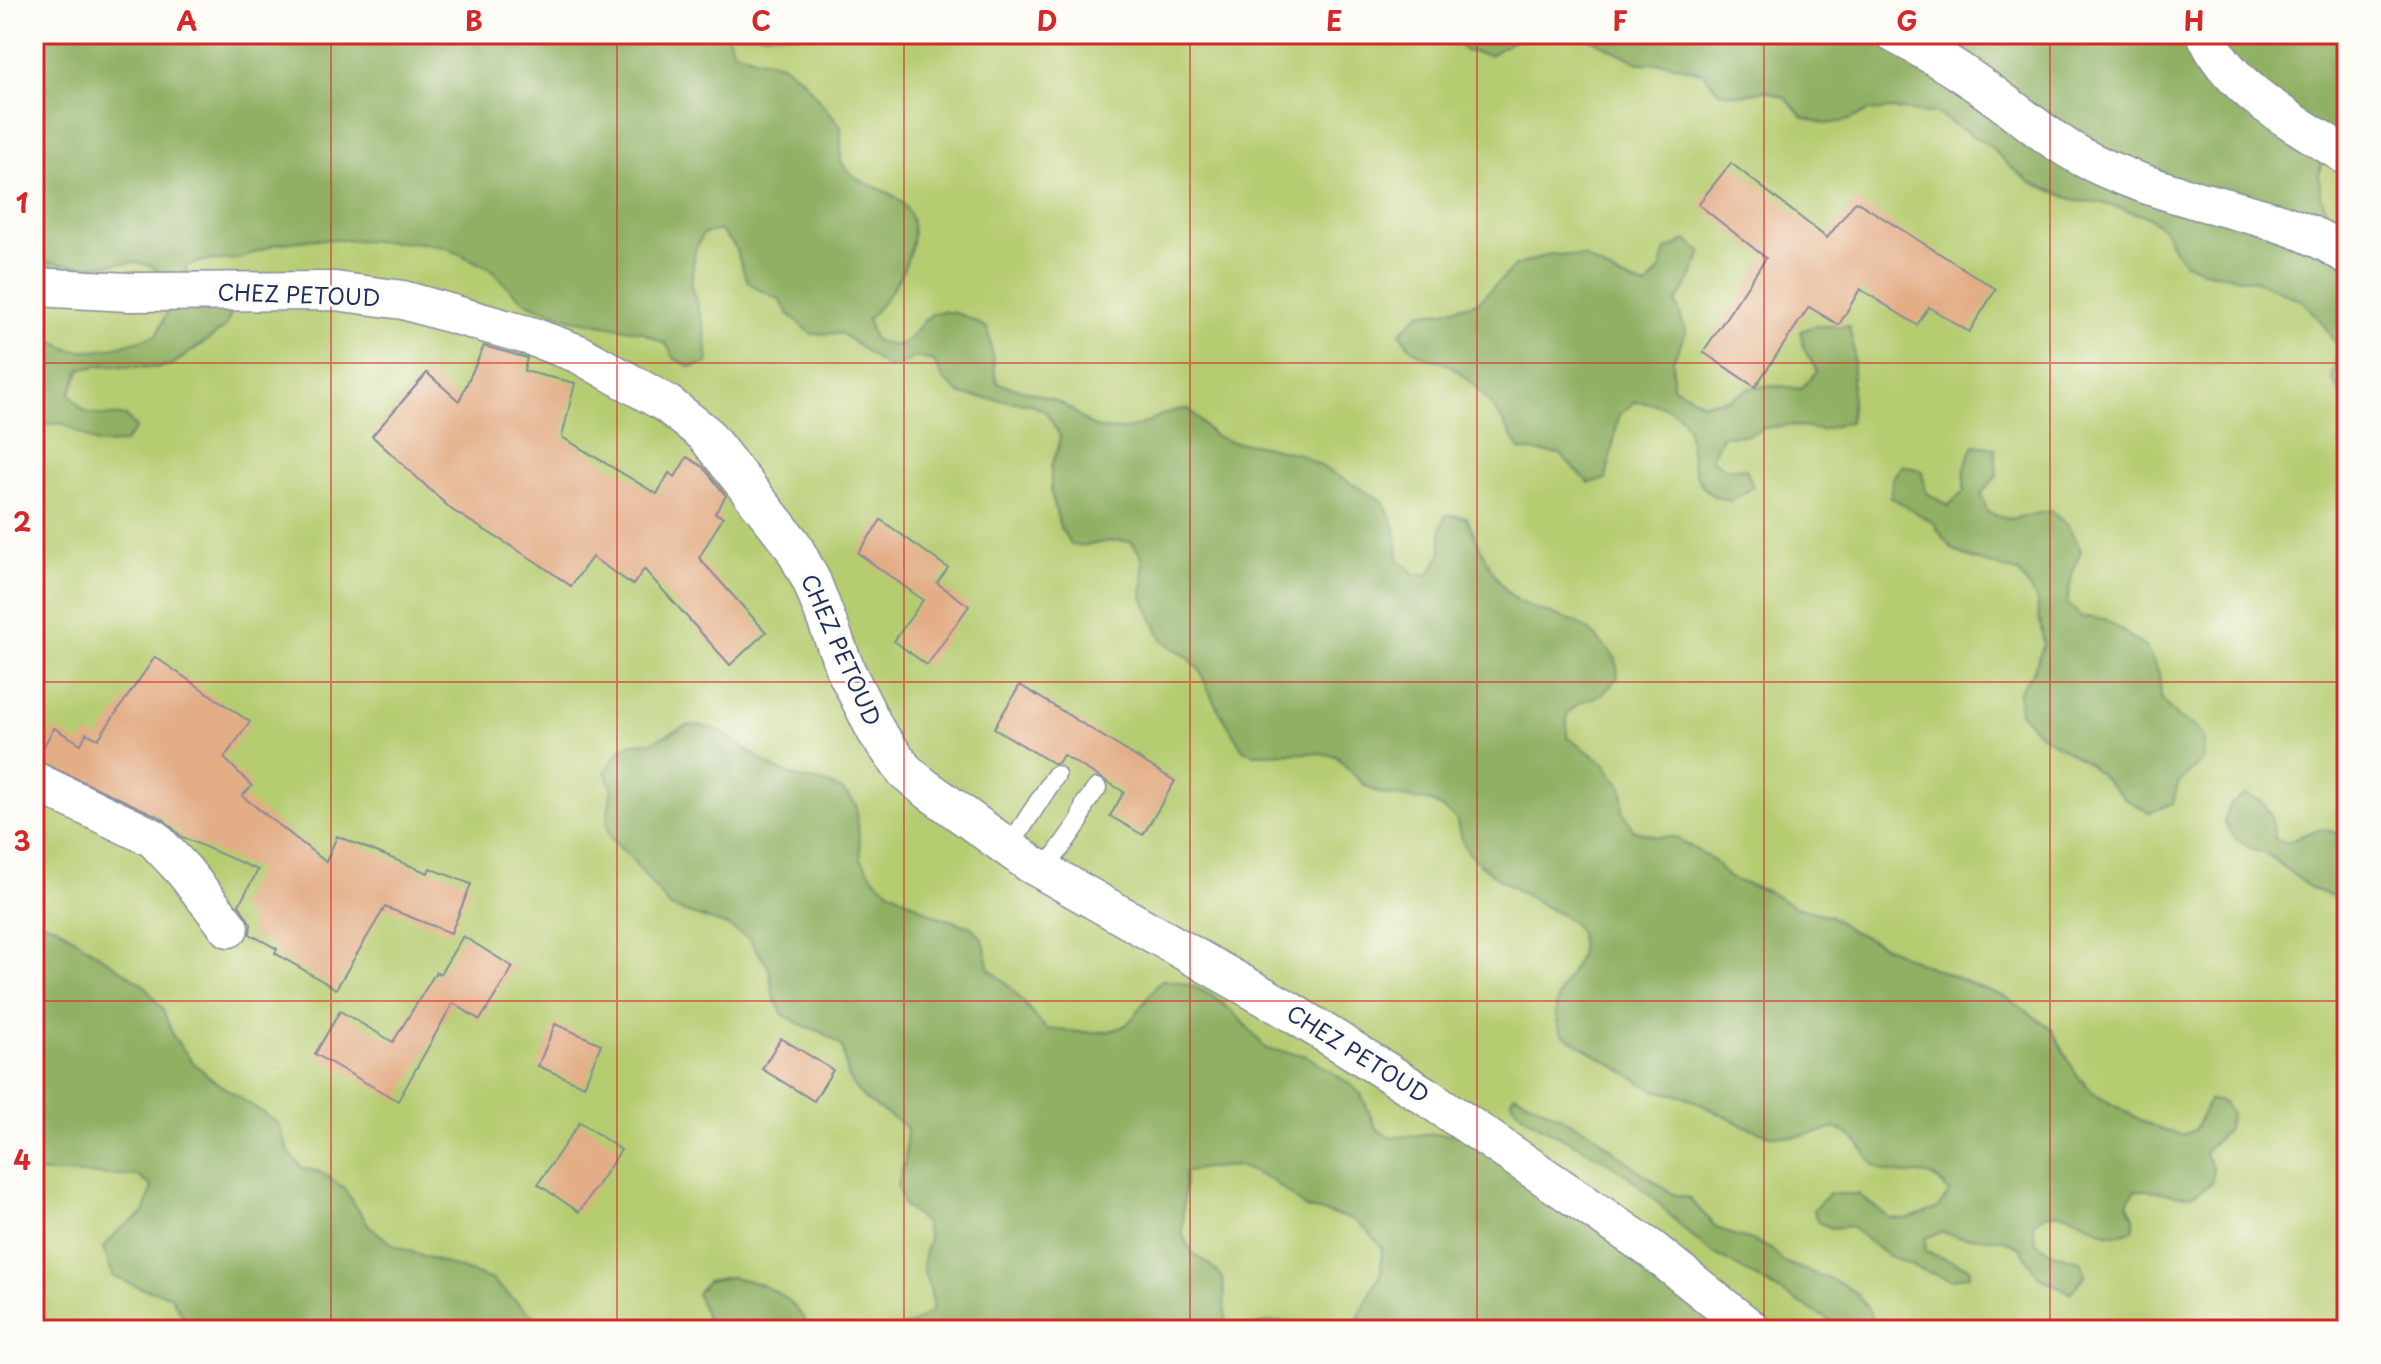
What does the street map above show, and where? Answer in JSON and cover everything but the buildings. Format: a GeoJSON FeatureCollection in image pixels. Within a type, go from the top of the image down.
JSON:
{"type":"FeatureCollection","features":[{"type":"Feature","properties":{"kind":"street"},"geometry":{"type":"LineString","coordinates":[[1895,34],[1938,58],[2026,121],[2098,165],[2159,189],[2296,227],[2347,255]]}},
{"type":"Feature","properties":{"kind":"street"},"geometry":{"type":"LineString","coordinates":[[2206,34],[2220,61],[2244,86],[2347,156]]}},
{"type":"Feature","properties":{"kind":"street","name":"CHEZ PETOUD"},"geometry":{"type":"LineString","coordinates":[[34,287],[129,292],[335,291],[403,300],[530,336],[579,354],[667,404],[704,433],[792,544],[812,582],[846,671],[876,731],[904,770],[1044,871],[1288,1010],[1424,1095],[1651,1249],[1752,1330]]}},
{"type":"Feature","properties":{"kind":"street"},"geometry":{"type":"LineString","coordinates":[[34,781],[153,838],[229,928]]}},
{"type":"Feature","properties":{"kind":"lane"},"geometry":{"type":"LineString","coordinates":[[1009,847],[1056,775]]}},
{"type":"Feature","properties":{"kind":"lane"},"geometry":{"type":"LineString","coordinates":[[1044,871],[1079,822],[1085,804],[1097,788]]}},
{"type":"Feature","properties":{"kind":"green space"},"geometry":{"type":"Polygon","coordinates":[[[34,34],[2347,34],[2347,1330],[34,1330],[34,34]]]}},
{"type":"Feature","properties":{"kind":"green space"},"geometry":{"type":"Polygon","coordinates":[[[34,34],[727,34],[733,50],[782,64],[802,79],[841,127],[841,162],[859,179],[898,199],[908,212],[913,227],[912,244],[898,279],[867,319],[874,339],[887,345],[898,345],[906,342],[930,316],[945,311],[957,314],[987,328],[997,383],[1058,402],[1097,427],[1128,429],[1170,412],[1189,409],[1213,435],[1231,442],[1299,454],[1381,500],[1394,528],[1398,559],[1414,574],[1429,574],[1441,555],[1441,528],[1446,515],[1466,517],[1490,566],[1508,592],[1524,604],[1581,625],[1616,659],[1618,677],[1603,694],[1579,703],[1567,714],[1567,737],[1604,763],[1623,789],[1623,811],[1633,830],[1657,837],[1675,837],[1714,861],[1729,878],[1769,892],[1795,907],[1830,916],[1850,930],[1918,962],[2007,998],[2051,1028],[2076,1074],[2095,1095],[2144,1122],[2184,1135],[2195,1129],[2209,1100],[2223,1102],[2231,1113],[2226,1131],[2204,1152],[2213,1169],[2212,1182],[2192,1195],[2134,1191],[2127,1203],[2134,1217],[2133,1230],[2121,1234],[2110,1234],[2061,1213],[2048,1215],[2033,1223],[2036,1243],[2053,1253],[2082,1262],[2085,1277],[2070,1293],[2037,1275],[2021,1248],[2002,1239],[1960,1237],[1942,1232],[1925,1238],[1926,1252],[1970,1268],[1969,1275],[1951,1280],[1885,1254],[1850,1226],[1831,1228],[1818,1222],[1813,1210],[1829,1194],[1858,1194],[1890,1218],[1906,1219],[1937,1209],[1949,1193],[1935,1178],[1877,1167],[1855,1140],[1837,1128],[1795,1137],[1769,1135],[1686,1097],[1654,1090],[1562,1034],[1556,1018],[1557,1003],[1579,956],[1581,944],[1573,924],[1481,865],[1464,844],[1456,818],[1432,802],[1379,793],[1364,785],[1336,756],[1318,753],[1255,754],[1243,750],[1213,700],[1200,671],[1189,658],[1163,641],[1142,595],[1142,557],[1132,542],[1071,545],[1060,527],[1051,493],[1051,467],[1060,436],[1046,412],[1031,404],[961,395],[943,379],[934,361],[915,357],[899,367],[885,366],[841,333],[812,334],[789,314],[779,299],[757,289],[747,280],[734,245],[719,230],[703,234],[695,250],[691,285],[705,330],[708,363],[691,367],[675,359],[666,344],[642,332],[572,319],[529,304],[491,269],[447,248],[423,243],[315,239],[276,244],[239,259],[203,261],[186,266],[190,299],[223,300],[231,312],[226,327],[172,365],[157,368],[103,365],[81,369],[70,393],[87,412],[126,416],[136,428],[124,443],[98,444],[62,423],[34,426],[34,318],[49,338],[61,346],[74,350],[102,350],[157,335],[169,307],[154,267],[137,262],[82,266],[34,261],[34,34]]]}},
{"type":"Feature","properties":{"kind":"green space"},"geometry":{"type":"Polygon","coordinates":[[[1448,34],[1524,34],[1490,55],[1465,51],[1448,34]]]}},
{"type":"Feature","properties":{"kind":"green space"},"geometry":{"type":"Polygon","coordinates":[[[1581,34],[2347,34],[2347,124],[2322,157],[2319,176],[2326,211],[2347,229],[2347,404],[2332,378],[2338,348],[2303,301],[2256,281],[2203,271],[2185,263],[2164,229],[2148,217],[2102,203],[2077,201],[2030,182],[1992,148],[1937,114],[1893,109],[1869,111],[1846,121],[1826,124],[1803,117],[1786,98],[1766,90],[1741,95],[1719,92],[1703,73],[1667,63],[1639,63],[1581,34]]]}},
{"type":"Feature","properties":{"kind":"green space"},"geometry":{"type":"Polygon","coordinates":[[[1686,240],[1702,252],[1691,279],[1676,303],[1686,332],[1673,360],[1673,387],[1703,403],[1730,399],[1752,387],[1801,389],[1817,371],[1804,349],[1801,331],[1815,326],[1849,326],[1853,343],[1849,422],[1820,430],[1791,425],[1764,428],[1748,435],[1722,436],[1711,459],[1726,468],[1746,469],[1753,487],[1731,501],[1710,494],[1698,478],[1685,423],[1676,413],[1660,406],[1634,402],[1619,415],[1606,479],[1589,483],[1560,454],[1520,450],[1493,407],[1467,379],[1448,365],[1420,354],[1400,333],[1420,313],[1444,311],[1478,302],[1515,266],[1550,254],[1584,257],[1621,278],[1646,287],[1660,270],[1666,250],[1686,240]]]}},
{"type":"Feature","properties":{"kind":"green space"},"geometry":{"type":"Polygon","coordinates":[[[1974,445],[1995,448],[1997,476],[1981,494],[1988,513],[2010,519],[2051,511],[2067,525],[2081,550],[2067,603],[2081,617],[2105,619],[2146,648],[2159,673],[2161,698],[2177,717],[2196,727],[2204,738],[2203,760],[2178,784],[2173,803],[2149,813],[2123,797],[2089,764],[2038,733],[2020,712],[2019,691],[2033,672],[2044,644],[2036,599],[2028,586],[2018,572],[1972,559],[1952,549],[1933,523],[1891,497],[1892,478],[1903,465],[1922,471],[1926,492],[1948,506],[1964,491],[1964,468],[1974,445]]]}},
{"type":"Feature","properties":{"kind":"green space"},"geometry":{"type":"Polygon","coordinates":[[[699,725],[719,731],[774,768],[842,790],[856,804],[861,859],[875,879],[934,915],[971,927],[983,939],[990,970],[1005,982],[1047,1029],[1114,1030],[1131,1020],[1162,980],[1194,987],[1221,1002],[1266,1049],[1305,1055],[1347,1082],[1361,1094],[1376,1128],[1390,1138],[1426,1134],[1465,1135],[1716,1316],[1717,1330],[1352,1330],[1381,1273],[1382,1248],[1369,1232],[1352,1219],[1306,1208],[1273,1181],[1239,1166],[1185,1172],[1182,1234],[1193,1254],[1223,1278],[1226,1323],[1246,1329],[1267,1322],[1288,1323],[1298,1330],[889,1330],[910,1325],[932,1311],[931,1292],[923,1262],[929,1240],[924,1222],[904,1206],[897,1185],[905,1162],[907,1128],[860,1094],[848,1073],[842,1046],[822,1032],[783,1014],[774,998],[769,968],[749,939],[728,926],[670,907],[630,857],[610,838],[607,822],[612,788],[605,771],[619,752],[632,743],[652,742],[685,726],[699,725]]]}},
{"type":"Feature","properties":{"kind":"green space"},"geometry":{"type":"Polygon","coordinates":[[[2244,795],[2262,801],[2271,816],[2275,839],[2287,843],[2310,832],[2324,830],[2347,841],[2347,901],[2312,889],[2268,855],[2235,838],[2224,822],[2230,805],[2244,795]]]}},
{"type":"Feature","properties":{"kind":"green space"},"geometry":{"type":"Polygon","coordinates":[[[34,920],[56,926],[145,986],[163,1010],[173,1036],[192,1061],[210,1078],[278,1123],[289,1152],[302,1168],[320,1172],[343,1187],[370,1227],[395,1246],[492,1280],[530,1314],[549,1321],[600,1323],[633,1330],[188,1330],[188,1324],[170,1295],[114,1277],[103,1248],[119,1230],[144,1213],[152,1187],[138,1176],[34,1172],[34,920]]]}},
{"type":"Feature","properties":{"kind":"green space"},"geometry":{"type":"Polygon","coordinates":[[[1515,1094],[1592,1133],[1673,1194],[1689,1198],[1715,1226],[1771,1249],[1784,1262],[1841,1284],[1857,1294],[1872,1320],[1885,1330],[1846,1330],[1707,1249],[1624,1173],[1522,1114],[1511,1099],[1515,1094]]]}},
{"type":"Feature","properties":{"kind":"green space"},"geometry":{"type":"Polygon","coordinates":[[[730,1277],[778,1293],[796,1308],[810,1330],[721,1330],[707,1320],[697,1293],[707,1281],[730,1277]]]}}]}
